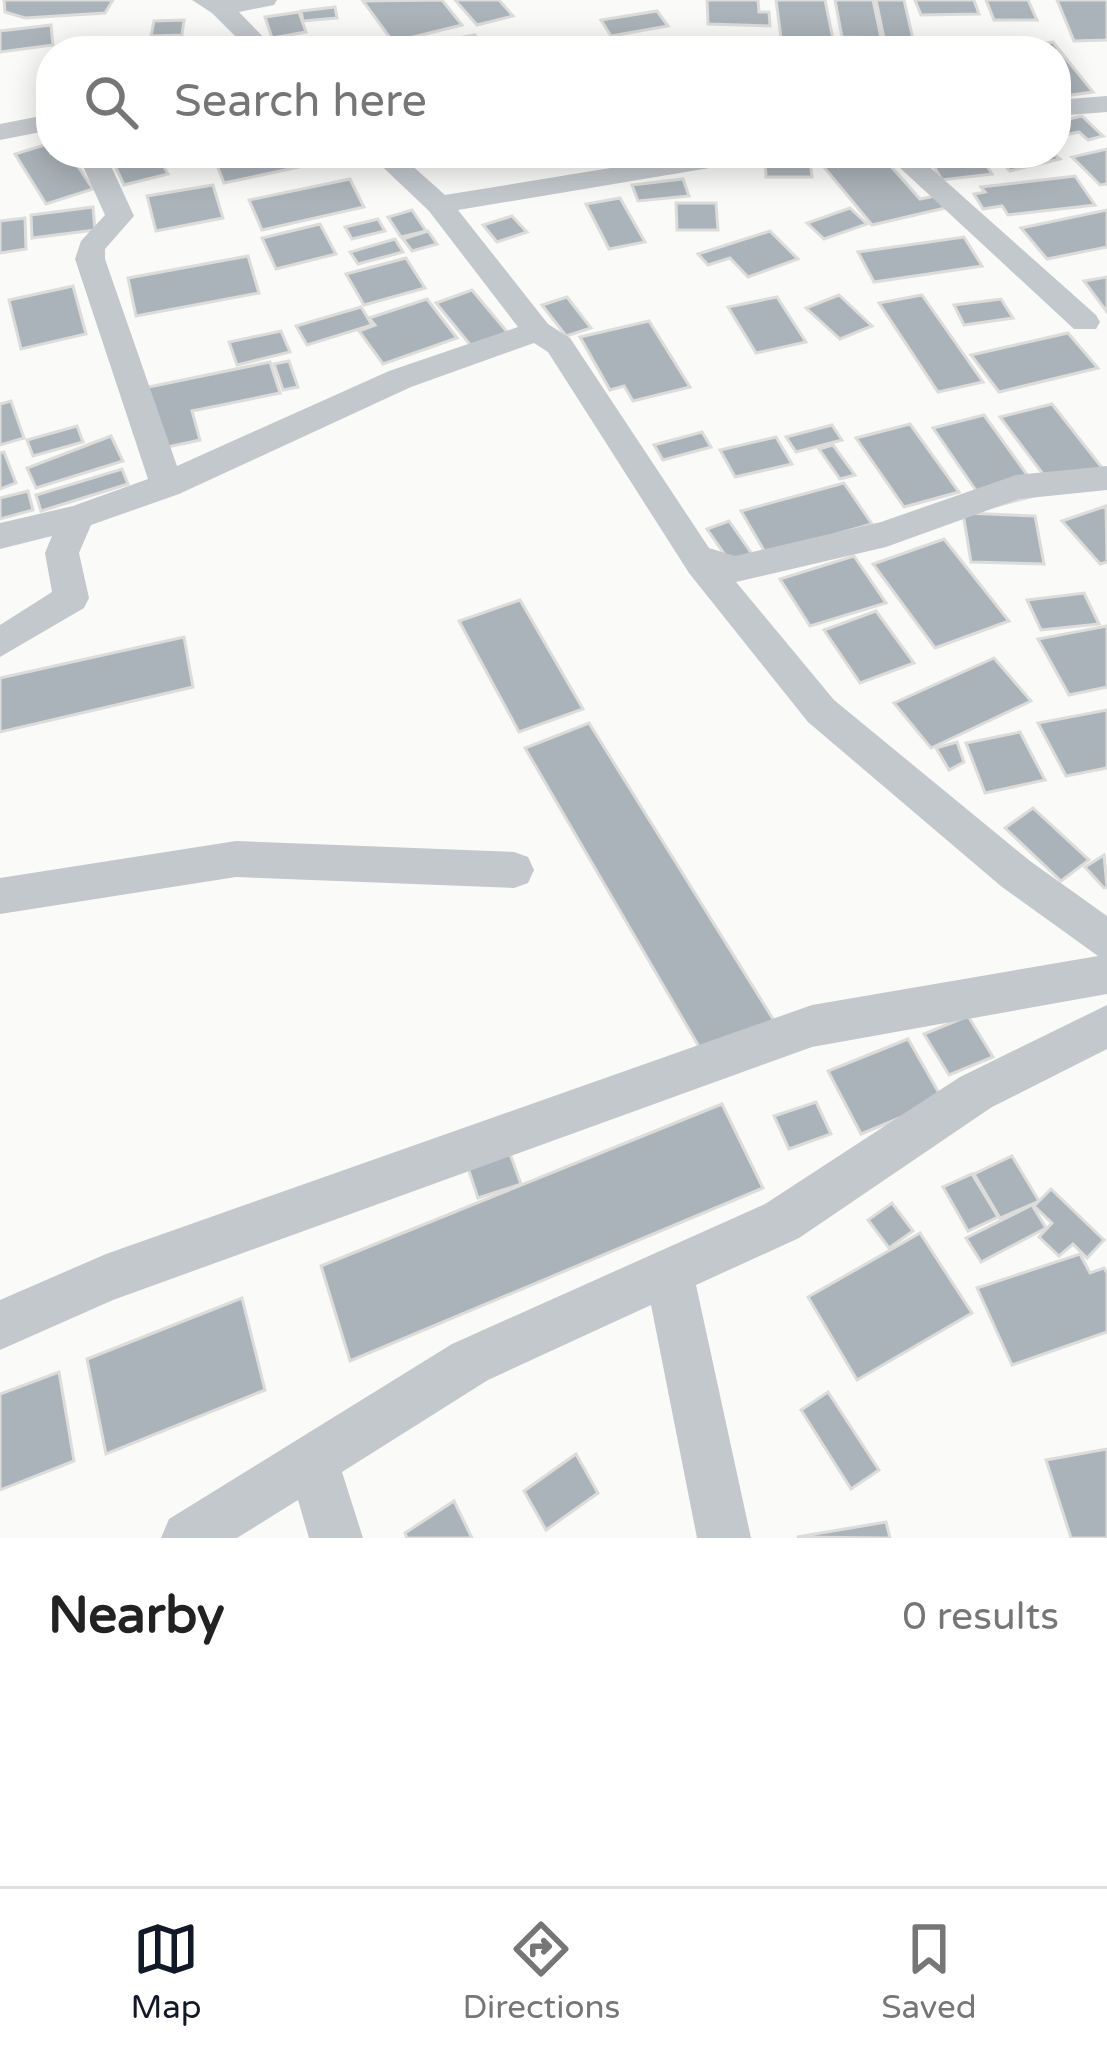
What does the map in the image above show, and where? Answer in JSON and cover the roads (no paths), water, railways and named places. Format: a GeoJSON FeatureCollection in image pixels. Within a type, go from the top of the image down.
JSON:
{"type":"FeatureCollection","features":[{"type":"Feature","properties":{"kind":"street"},"geometry":{"type":"LineString","coordinates":[[212,4],[265,0]]}},
{"type":"Feature","properties":{"kind":"street"},"geometry":{"type":"LineString","coordinates":[[212,4],[247,36]]}},
{"type":"Feature","properties":{"kind":"street"},"geometry":{"type":"LineString","coordinates":[[1071,106],[1106,103]]}},
{"type":"Feature","properties":{"kind":"street"},"geometry":{"type":"LineString","coordinates":[[0,132],[36,125]]}},
{"type":"Feature","properties":{"kind":"street"},"geometry":{"type":"LineString","coordinates":[[98,168],[120,216],[91,247],[90,259],[167,485]]}},
{"type":"Feature","properties":{"kind":"street"},"geometry":{"type":"LineString","coordinates":[[398,168],[439,205],[537,331],[560,345],[696,557],[821,711],[1016,874],[1107,940]]}},
{"type":"Feature","properties":{"kind":"street"},"geometry":{"type":"LineString","coordinates":[[439,205],[661,168]]}},
{"type":"Feature","properties":{"kind":"street"},"geometry":{"type":"LineString","coordinates":[[915,168],[1085,322]]}},
{"type":"Feature","properties":{"kind":"street"},"geometry":{"type":"LineString","coordinates":[[0,536],[78,518],[167,485],[400,379],[537,331]]}},
{"type":"Feature","properties":{"kind":"street"},"geometry":{"type":"LineString","coordinates":[[696,557],[735,569],[886,534],[1016,487],[1107,478]]}},
{"type":"Feature","properties":{"kind":"street"},"geometry":{"type":"LineString","coordinates":[[0,644],[71,598],[62,553],[78,518]]}},
{"type":"Feature","properties":{"kind":"street"},"geometry":{"type":"LineString","coordinates":[[0,896],[236,859],[514,870]]}},
{"type":"Feature","properties":{"kind":"street"},"geometry":{"type":"LineString","coordinates":[[0,1325],[106,1278],[812,1025],[1107,974]]}},
{"type":"Feature","properties":{"kind":"street"},"geometry":{"type":"LineString","coordinates":[[188,1538],[470,1362],[782,1221],[976,1092],[1107,1026]]}},
{"type":"Feature","properties":{"kind":"street"},"geometry":{"type":"LineString","coordinates":[[668,1271],[704,1421],[724,1538]]}},
{"type":"Feature","properties":{"kind":"street"},"geometry":{"type":"LineString","coordinates":[[312,1461],[336,1538]]}}]}
